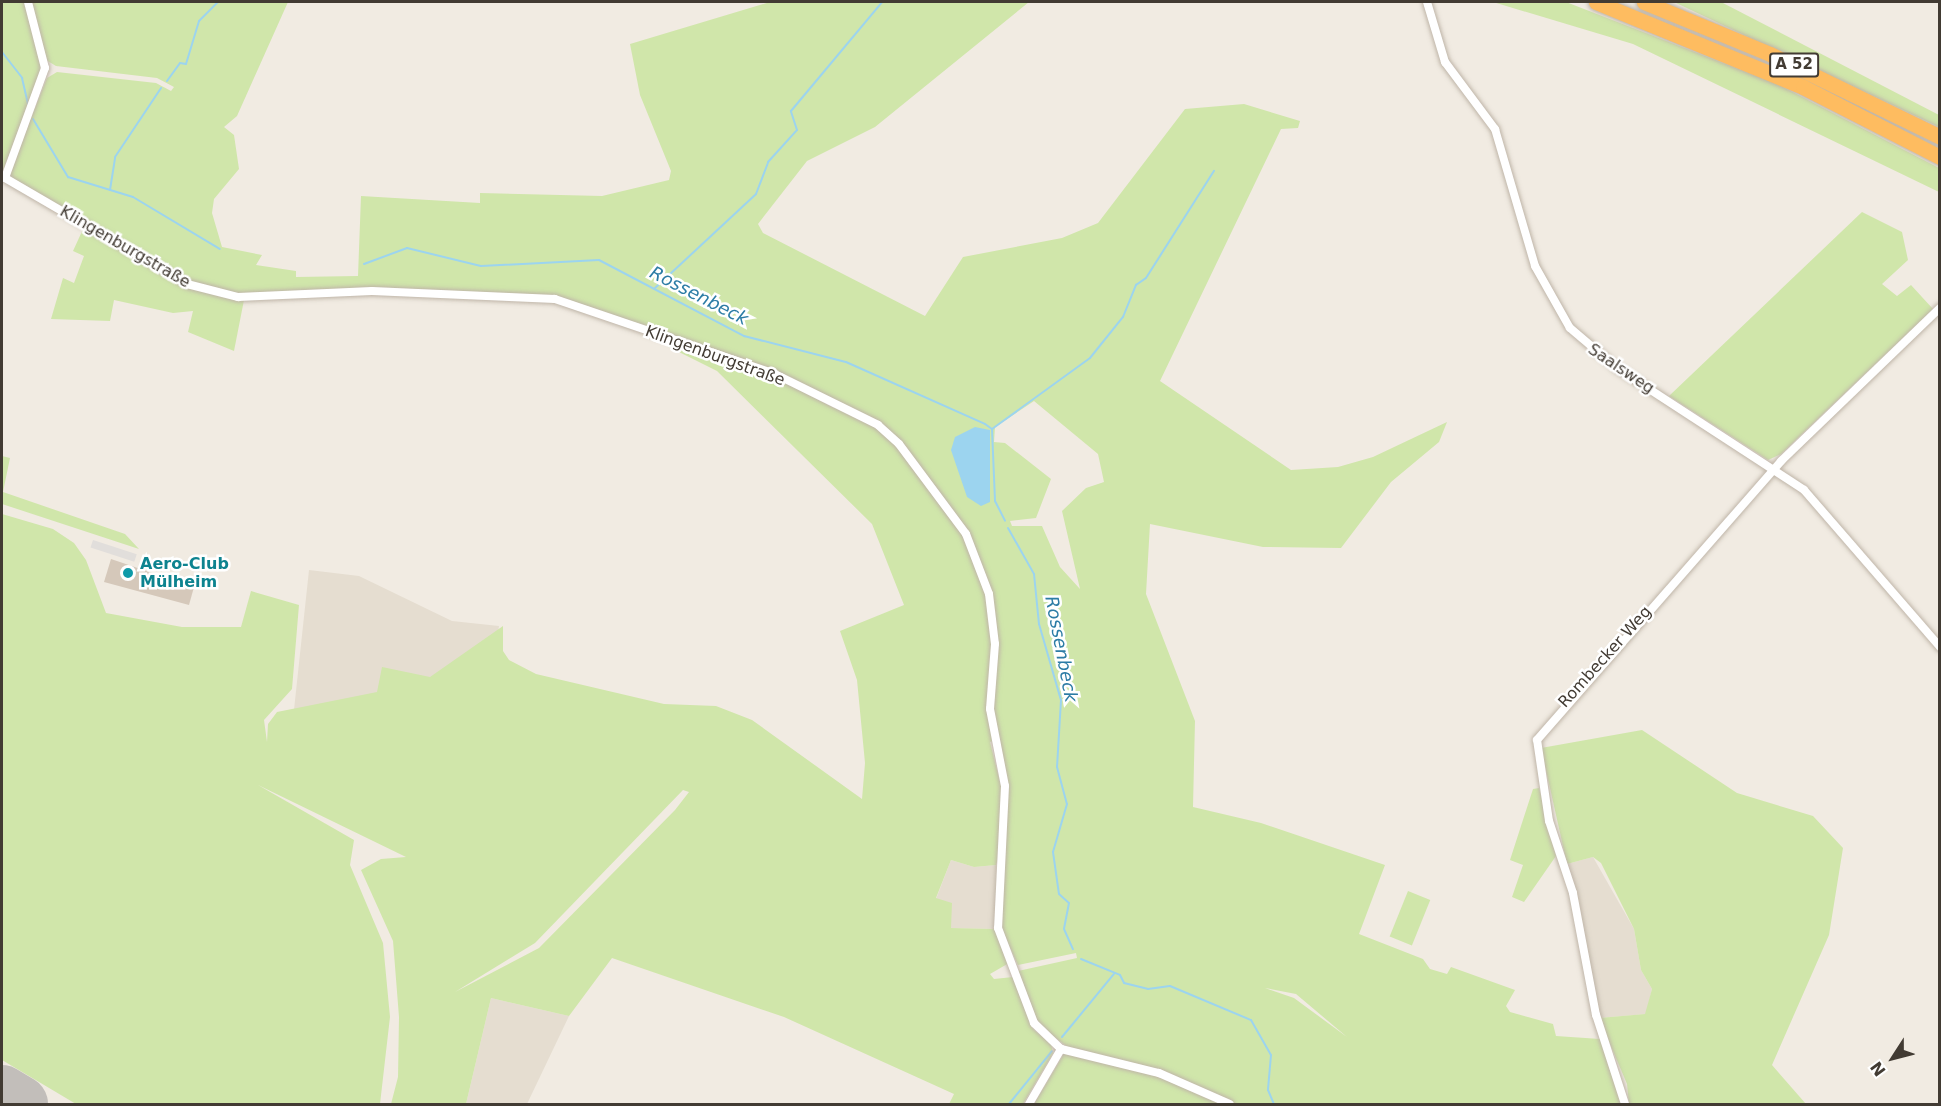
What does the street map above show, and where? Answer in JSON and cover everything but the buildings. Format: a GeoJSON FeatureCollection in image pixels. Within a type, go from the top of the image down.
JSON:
{"type":"FeatureCollection","features":[{"type":"Feature","properties":{"kind":"highway","name":"A 52"},"geometry":{"type":"LineString","coordinates":[[1596,2],[1803,87],[1940,157]]}},
{"type":"Feature","properties":{"kind":"highway","name":"A 52"},"geometry":{"type":"LineString","coordinates":[[1644,2],[1790,63],[1940,137]]}},
{"type":"Feature","properties":{"kind":"street","name":"Klingenburgstraße"},"geometry":{"type":"LineString","coordinates":[[28,2],[45,68],[5,178],[207,292],[238,297],[372,291],[555,299],[776,374],[878,425],[942,494],[966,534],[989,594],[995,644],[990,709],[1005,786],[998,928],[1034,1023],[1061,1049]]}},
{"type":"Feature","properties":{"kind":"street","name":"Saalsweg"},"geometry":{"type":"LineString","coordinates":[[1427,2],[1445,62],[1495,129],[1535,266],[1570,328],[1617,368],[1775,469],[1822,506],[1940,647]]}},
{"type":"Feature","properties":{"kind":"street","name":"Rombecker Weg"},"geometry":{"type":"LineString","coordinates":[[1625,1104],[1596,1015],[1574,893],[1549,821],[1538,740],[1775,469],[1940,308]]}},
{"type":"Feature","properties":{"kind":"street"},"geometry":{"type":"LineString","coordinates":[[1029,1104],[1061,1049],[1159,1073],[1230,1104]]}},
{"type":"Feature","properties":{"kind":"shaded area","name":"Aero-Club Mülheim"},"geometry":{"type":"Polygon","coordinates":[[[93,540],[137,554],[134,562],[91,548],[93,540]]]}},
{"type":"Feature","properties":{"kind":"shaded area"},"geometry":{"type":"Polygon","coordinates":[[[309,570],[359,576],[452,621],[499,626],[490,683],[293,719],[309,570]]]}},
{"type":"Feature","properties":{"kind":"shaded area"},"geometry":{"type":"Polygon","coordinates":[[[1593,857],[1634,929],[1641,970],[1652,989],[1646,1014],[1599,1018],[1579,901],[1567,864],[1593,857]]]}},
{"type":"Feature","properties":{"kind":"shaded area"},"geometry":{"type":"Polygon","coordinates":[[[951,860],[974,867],[996,865],[995,929],[951,928],[936,899],[951,860]]]}},
{"type":"Feature","properties":{"kind":"shaded area"},"geometry":{"type":"Polygon","coordinates":[[[491,998],[569,1016],[527,1104],[466,1104],[491,998]]]}},
{"type":"Feature","properties":{"kind":"green space"},"geometry":{"type":"Polygon","coordinates":[[[2,2],[288,2],[237,116],[224,127],[234,135],[239,169],[214,199],[212,213],[222,247],[262,255],[256,265],[296,271],[296,277],[358,276],[361,196],[480,203],[480,193],[602,196],[669,180],[671,171],[640,95],[630,44],[770,2],[1029,2],[875,127],[807,161],[758,224],[763,233],[925,316],[963,257],[1062,238],[1098,223],[1185,109],[1244,104],[1300,121],[1298,128],[1281,129],[1160,381],[1291,470],[1338,467],[1373,457],[1447,422],[1439,442],[1391,482],[1341,548],[1263,547],[1150,524],[1146,594],[1195,721],[1193,807],[1261,823],[1385,865],[1359,934],[1423,959],[1430,969],[1447,974],[1451,967],[1515,990],[1506,1006],[1510,1012],[1553,1024],[1556,1036],[1600,1039],[1621,1104],[1034,1104],[1068,1047],[1039,1026],[1018,971],[1077,958],[1076,953],[1018,965],[1001,928],[1008,785],[996,740],[990,742],[1001,786],[1003,844],[996,865],[974,867],[951,860],[936,898],[952,903],[951,928],[995,929],[1009,963],[990,974],[994,979],[1013,977],[1033,1029],[1051,1044],[1053,1053],[1023,1104],[949,1104],[954,1094],[784,1017],[612,958],[569,1016],[491,998],[466,1104],[391,1104],[398,1077],[399,1017],[393,941],[361,870],[381,859],[406,857],[258,785],[354,840],[350,865],[383,943],[390,1017],[380,1104],[76,1104],[2,1060],[2,514],[53,529],[74,543],[86,560],[106,613],[182,627],[241,627],[251,591],[299,605],[292,689],[264,720],[267,742],[268,724],[277,712],[377,692],[382,667],[430,677],[503,626],[503,651],[509,660],[536,674],[664,704],[716,706],[752,720],[862,799],[865,763],[857,680],[840,631],[904,605],[872,524],[717,371],[663,344],[775,377],[834,408],[835,402],[777,371],[557,296],[373,287],[237,294],[189,282],[12,179],[10,171],[47,78],[57,72],[156,83],[171,91],[174,87],[157,78],[56,66],[41,57],[40,75],[2,173],[2,2]],[[1034,401],[995,427],[994,442],[1005,443],[1051,479],[1036,518],[1010,521],[1012,526],[1042,526],[1060,567],[1080,589],[1062,511],[1086,488],[1104,482],[1098,454],[1034,401]],[[683,790],[535,943],[455,992],[539,948],[675,810],[689,792],[683,790]],[[1265,988],[1294,998],[1347,1037],[1296,994],[1265,988]]]}},
{"type":"Feature","properties":{"kind":"green space"},"geometry":{"type":"Polygon","coordinates":[[[1493,2],[1566,2],[1777,84],[1939,168],[1939,192],[1633,44],[1493,2]]]}},
{"type":"Feature","properties":{"kind":"green space"},"geometry":{"type":"Polygon","coordinates":[[[1674,2],[1721,2],[1939,115],[1939,127],[1674,2]]]}},
{"type":"Feature","properties":{"kind":"green space"},"geometry":{"type":"Polygon","coordinates":[[[1862,212],[1902,232],[1908,260],[1882,284],[1897,296],[1911,285],[1933,309],[1781,454],[1768,460],[1669,396],[1862,212]]]}},
{"type":"Feature","properties":{"kind":"green space"},"geometry":{"type":"Polygon","coordinates":[[[84,227],[185,287],[244,300],[234,351],[188,332],[193,311],[173,313],[114,300],[110,321],[51,319],[63,278],[74,283],[84,256],[73,251],[84,227]]]}},
{"type":"Feature","properties":{"kind":"green space"},"geometry":{"type":"Polygon","coordinates":[[[2,456],[10,458],[3,492],[125,534],[139,549],[2,504],[2,456]]]}},
{"type":"Feature","properties":{"kind":"green space"},"geometry":{"type":"Polygon","coordinates":[[[1642,730],[1737,793],[1813,816],[1843,848],[1829,935],[1772,1065],[1806,1104],[1629,1104],[1627,1084],[1599,1018],[1645,1014],[1652,989],[1641,970],[1634,929],[1601,863],[1593,857],[1567,864],[1541,748],[1642,730]]]}},
{"type":"Feature","properties":{"kind":"green space"},"geometry":{"type":"Polygon","coordinates":[[[1539,788],[1556,856],[1524,902],[1512,897],[1523,865],[1510,860],[1533,789],[1539,788]]]}},
{"type":"Feature","properties":{"kind":"green space"},"geometry":{"type":"Polygon","coordinates":[[[1408,891],[1430,900],[1412,945],[1390,936],[1408,891]]]}},
{"type":"Feature","properties":{"kind":"water"},"geometry":{"type":"Polygon","coordinates":[[[975,427],[990,430],[990,502],[981,506],[967,497],[951,450],[955,437],[975,427]]]}},
{"type":"Feature","properties":{"kind":"waterway"},"geometry":{"type":"LineString","coordinates":[[167,81],[180,63],[186,64],[199,21],[218,2]]}},
{"type":"Feature","properties":{"kind":"waterway"},"geometry":{"type":"LineString","coordinates":[[655,288],[756,194],[768,162],[797,130],[791,111],[882,2]]}},
{"type":"Feature","properties":{"kind":"waterway","name":"Rossenbeck"},"geometry":{"type":"LineString","coordinates":[[2,52],[22,78],[28,104]]}},
{"type":"Feature","properties":{"kind":"waterway"},"geometry":{"type":"LineString","coordinates":[[110,190],[115,157],[161,88]]}},
{"type":"Feature","properties":{"kind":"waterway","name":"Rossenbeck"},"geometry":{"type":"LineString","coordinates":[[33,119],[68,177],[133,197],[220,249]]}},
{"type":"Feature","properties":{"kind":"waterway"},"geometry":{"type":"LineString","coordinates":[[992,429],[1090,358],[1123,317],[1136,285],[1146,278],[1214,171]]}},
{"type":"Feature","properties":{"kind":"waterway","name":"Rossenbeck"},"geometry":{"type":"LineString","coordinates":[[364,264],[407,248],[481,266],[599,260],[744,336],[846,362],[985,424],[992,429],[995,501],[1005,521]]}},
{"type":"Feature","properties":{"kind":"waterway","name":"Rossenbeck"},"geometry":{"type":"LineString","coordinates":[[1008,528],[1034,574],[1039,624],[1061,700],[1057,767],[1067,804],[1053,852],[1059,894],[1069,903],[1064,929],[1073,949]]}},
{"type":"Feature","properties":{"kind":"waterway","name":"Rossenbeck"},"geometry":{"type":"LineString","coordinates":[[1081,959],[1120,975],[1124,983],[1148,989],[1170,986],[1251,1020],[1271,1055],[1268,1090],[1274,1104]]}},
{"type":"Feature","properties":{"kind":"waterway"},"geometry":{"type":"LineString","coordinates":[[1062,1037],[1114,974]]}},
{"type":"Feature","properties":{"kind":"waterway"},"geometry":{"type":"LineString","coordinates":[[1009,1104],[1052,1051]]}},
{"type":"Feature","properties":{"kind":"runway"},"geometry":{"type":"LineString","coordinates":[[2,1093],[20,1104]]}},
{"type":"Feature","properties":{"kind":"place","name":"Aero-Club Mülheim"},"geometry":{"type":"Point","coordinates":[128,573]}}]}
